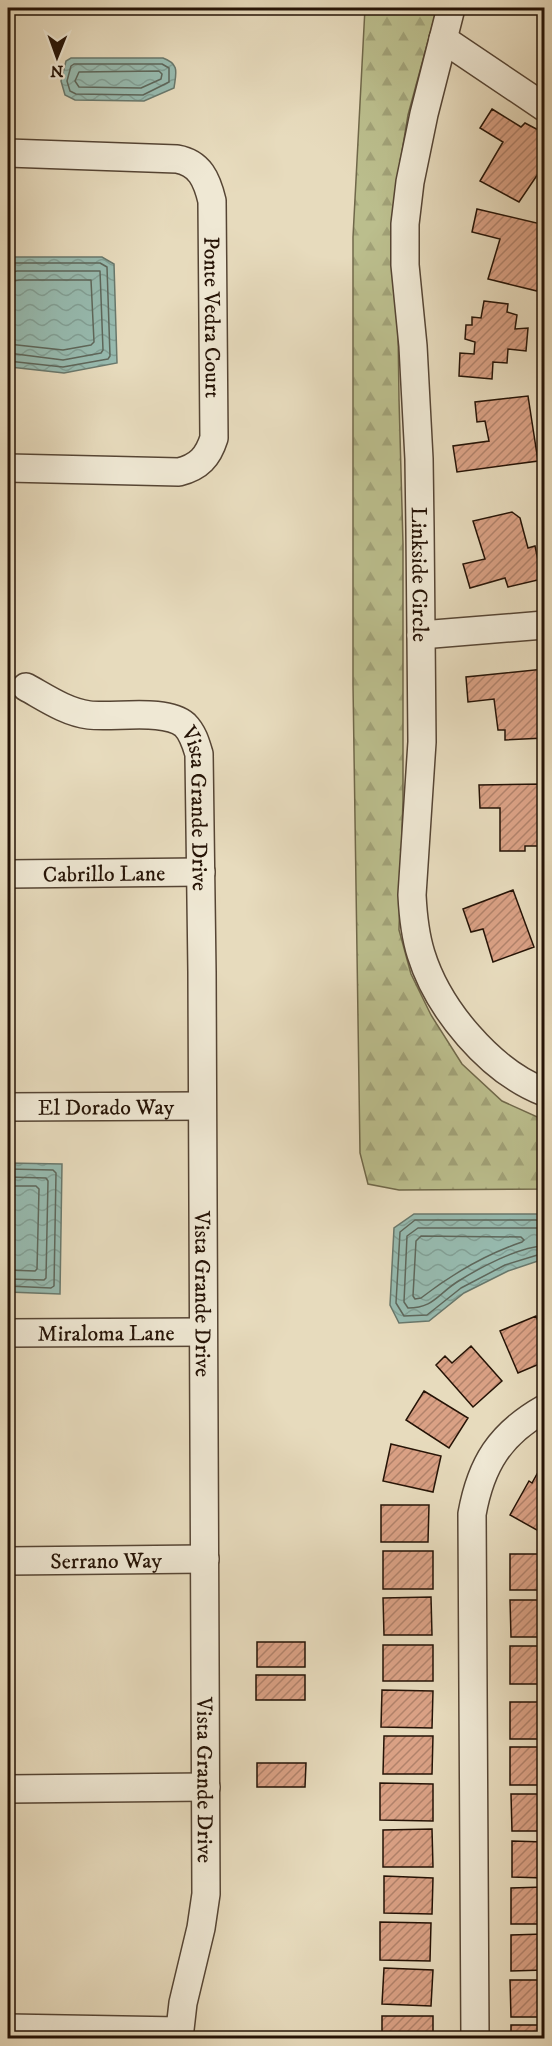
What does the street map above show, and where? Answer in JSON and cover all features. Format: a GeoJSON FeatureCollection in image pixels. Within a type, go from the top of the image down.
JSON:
{"type":"FeatureCollection","features":[{"type":"Feature","properties":{"kind":"street","name":"Linkside Circle"},"geometry":{"type":"LineString","coordinates":[[451,8],[410,182],[405,224],[405,266],[413,346],[419,459],[422,742],[412,895],[413,921],[421,956],[440,995],[464,1031],[481,1050],[506,1070],[544,1092]]}},
{"type":"Feature","properties":{"kind":"street"},"geometry":{"type":"LineString","coordinates":[[443,39],[544,107]]}},
{"type":"Feature","properties":{"kind":"street","name":"Ponte Vedra Court"},"geometry":{"type":"LineString","coordinates":[[8,153],[177,159],[192,164],[202,173],[208,184],[212,201],[214,438],[211,449],[204,459],[189,470],[179,472],[8,468]]}},
{"type":"Feature","properties":{"kind":"street"},"geometry":{"type":"LineString","coordinates":[[421,635],[544,625]]}},
{"type":"Feature","properties":{"kind":"street","name":"Vista Grande Drive"},"geometry":{"type":"LineString","coordinates":[[26,687],[65,709],[88,715],[176,719],[187,726],[199,754],[206,1894],[201,1928],[183,2002],[179,2035]]}},
{"type":"Feature","properties":{"kind":"street","name":"Cabrillo Lane"},"geometry":{"type":"LineString","coordinates":[[8,874],[201,872]]}},
{"type":"Feature","properties":{"kind":"street","name":"El Dorado Way"},"geometry":{"type":"LineString","coordinates":[[8,1107],[202,1106]]}},
{"type":"Feature","properties":{"kind":"street","name":"Miraloma Lane"},"geometry":{"type":"LineString","coordinates":[[8,1333],[203,1332]]}},
{"type":"Feature","properties":{"kind":"street"},"geometry":{"type":"LineString","coordinates":[[475,2038],[472,1514],[478,1484],[493,1454],[514,1430],[544,1409]]}},
{"type":"Feature","properties":{"kind":"street","name":"Serrano Way"},"geometry":{"type":"LineString","coordinates":[[8,1561],[205,1559]]}},
{"type":"Feature","properties":{"kind":"street"},"geometry":{"type":"LineString","coordinates":[[8,1789],[206,1787]]}},
{"type":"Feature","properties":{"kind":"street"},"geometry":{"type":"LineString","coordinates":[[8,2028],[179,2035]]}},
{"type":"Feature","properties":{"kind":"green space"},"geometry":{"type":"Polygon","coordinates":[[[365,8],[437,8],[408,115],[396,188],[403,544],[403,799],[399,930],[411,974],[431,1015],[462,1064],[502,1101],[544,1120],[544,1189],[399,1190],[368,1184],[360,1153],[353,685],[353,237],[365,8]]]}},
{"type":"Feature","properties":{"kind":"water"},"geometry":{"type":"Polygon","coordinates":[[[71,58],[163,58],[172,63],[176,70],[174,88],[144,101],[75,100],[65,95],[61,81],[66,61],[71,58]]]}},
{"type":"Feature","properties":{"kind":"water"},"geometry":{"type":"Polygon","coordinates":[[[11,257],[102,257],[114,264],[117,363],[64,373],[8,365],[8,261],[11,257]]]}},
{"type":"Feature","properties":{"kind":"water"},"geometry":{"type":"Polygon","coordinates":[[[8,1163],[62,1164],[60,1294],[8,1292],[8,1163]]]}},
{"type":"Feature","properties":{"kind":"water"},"geometry":{"type":"Polygon","coordinates":[[[414,1214],[544,1214],[544,1259],[508,1271],[464,1293],[429,1321],[399,1323],[390,1305],[394,1228],[414,1214]]]}},
{"type":"Feature","properties":{"kind":"building"},"geometry":{"type":"Polygon","coordinates":[[[492,109],[521,127],[525,123],[544,133],[544,165],[519,202],[480,181],[503,142],[480,128],[492,109]]]}},
{"type":"Feature","properties":{"kind":"building"},"geometry":{"type":"Polygon","coordinates":[[[477,209],[541,224],[540,230],[544,231],[544,265],[537,291],[488,279],[500,239],[472,232],[477,209]]]}},
{"type":"Feature","properties":{"kind":"building"},"geometry":{"type":"Polygon","coordinates":[[[484,301],[508,304],[507,312],[517,315],[515,329],[528,328],[526,351],[508,349],[507,363],[493,362],[492,379],[459,376],[460,353],[474,354],[475,342],[465,339],[466,325],[472,325],[472,317],[481,318],[484,301]]]}},
{"type":"Feature","properties":{"kind":"building"},"geometry":{"type":"Polygon","coordinates":[[[528,396],[538,461],[457,472],[453,446],[489,441],[485,421],[477,422],[475,402],[528,396]]]}},
{"type":"Feature","properties":{"kind":"building"},"geometry":{"type":"Polygon","coordinates":[[[512,512],[520,518],[528,548],[535,546],[542,579],[508,587],[505,578],[470,588],[463,564],[485,559],[473,521],[512,512]]]}},
{"type":"Feature","properties":{"kind":"building"},"geometry":{"type":"Polygon","coordinates":[[[544,669],[544,738],[505,740],[505,730],[498,730],[494,699],[468,702],[466,677],[544,669]]]}},
{"type":"Feature","properties":{"kind":"building"},"geometry":{"type":"Polygon","coordinates":[[[544,784],[544,805],[541,805],[543,846],[525,846],[525,851],[500,851],[500,808],[480,808],[479,785],[544,784]]]}},
{"type":"Feature","properties":{"kind":"building"},"geometry":{"type":"Polygon","coordinates":[[[513,890],[534,947],[493,962],[483,929],[471,932],[463,909],[513,890]]]}},
{"type":"Feature","properties":{"kind":"building"},"geometry":{"type":"Polygon","coordinates":[[[544,1005],[544,1019],[539,1016],[544,1005]]]}},
{"type":"Feature","properties":{"kind":"building"},"geometry":{"type":"Polygon","coordinates":[[[536,1316],[544,1337],[544,1362],[518,1373],[500,1331],[536,1316]]]}},
{"type":"Feature","properties":{"kind":"building"},"geometry":{"type":"Polygon","coordinates":[[[471,1346],[502,1381],[473,1407],[436,1365],[445,1356],[452,1363],[471,1346]]]}},
{"type":"Feature","properties":{"kind":"building"},"geometry":{"type":"Polygon","coordinates":[[[424,1391],[468,1418],[449,1448],[406,1420],[424,1391]]]}},
{"type":"Feature","properties":{"kind":"building"},"geometry":{"type":"Polygon","coordinates":[[[391,1444],[441,1456],[433,1492],[383,1481],[391,1444]]]}},
{"type":"Feature","properties":{"kind":"building"},"geometry":{"type":"Polygon","coordinates":[[[537,1474],[544,1478],[544,1534],[510,1515],[529,1481],[532,1483],[537,1474]]]}},
{"type":"Feature","properties":{"kind":"building"},"geometry":{"type":"Polygon","coordinates":[[[381,1505],[429,1505],[428,1542],[381,1542],[381,1505]]]}},
{"type":"Feature","properties":{"kind":"building"},"geometry":{"type":"Polygon","coordinates":[[[383,1551],[433,1551],[433,1589],[383,1589],[383,1551]]]}},
{"type":"Feature","properties":{"kind":"building"},"geometry":{"type":"Polygon","coordinates":[[[510,1554],[544,1554],[544,1590],[510,1590],[510,1554]]]}},
{"type":"Feature","properties":{"kind":"building"},"geometry":{"type":"Polygon","coordinates":[[[431,1597],[432,1635],[384,1635],[383,1598],[431,1597]]]}},
{"type":"Feature","properties":{"kind":"building"},"geometry":{"type":"Polygon","coordinates":[[[510,1600],[544,1600],[544,1637],[511,1637],[510,1600]]]}},
{"type":"Feature","properties":{"kind":"building"},"geometry":{"type":"Polygon","coordinates":[[[257,1642],[305,1642],[305,1667],[257,1667],[257,1642]]]}},
{"type":"Feature","properties":{"kind":"building"},"geometry":{"type":"Polygon","coordinates":[[[383,1645],[433,1645],[433,1681],[383,1681],[383,1645]]]}},
{"type":"Feature","properties":{"kind":"building"},"geometry":{"type":"Polygon","coordinates":[[[510,1646],[544,1646],[544,1684],[510,1684],[510,1646]]]}},
{"type":"Feature","properties":{"kind":"building"},"geometry":{"type":"Polygon","coordinates":[[[256,1675],[305,1675],[305,1700],[256,1700],[256,1675]]]}},
{"type":"Feature","properties":{"kind":"building"},"geometry":{"type":"Polygon","coordinates":[[[382,1690],[433,1691],[432,1728],[381,1727],[382,1690]]]}},
{"type":"Feature","properties":{"kind":"building"},"geometry":{"type":"Polygon","coordinates":[[[510,1702],[544,1702],[544,1739],[510,1739],[510,1702]]]}},
{"type":"Feature","properties":{"kind":"building"},"geometry":{"type":"Polygon","coordinates":[[[384,1736],[433,1736],[432,1774],[383,1774],[384,1736]]]}},
{"type":"Feature","properties":{"kind":"building"},"geometry":{"type":"Polygon","coordinates":[[[510,1747],[544,1747],[544,1785],[510,1785],[510,1747]]]}},
{"type":"Feature","properties":{"kind":"building"},"geometry":{"type":"Polygon","coordinates":[[[257,1763],[306,1763],[305,1787],[257,1787],[257,1763]]]}},
{"type":"Feature","properties":{"kind":"building"},"geometry":{"type":"Polygon","coordinates":[[[380,1783],[433,1784],[433,1821],[380,1820],[380,1783]]]}},
{"type":"Feature","properties":{"kind":"building"},"geometry":{"type":"Polygon","coordinates":[[[511,1794],[544,1794],[544,1831],[512,1831],[511,1794]]]}},
{"type":"Feature","properties":{"kind":"building"},"geometry":{"type":"Polygon","coordinates":[[[432,1829],[433,1867],[383,1867],[383,1830],[432,1829]]]}},
{"type":"Feature","properties":{"kind":"building"},"geometry":{"type":"Polygon","coordinates":[[[512,1841],[544,1842],[544,1878],[512,1877],[512,1841]]]}},
{"type":"Feature","properties":{"kind":"building"},"geometry":{"type":"Polygon","coordinates":[[[384,1876],[433,1878],[432,1914],[384,1913],[384,1876]]]}},
{"type":"Feature","properties":{"kind":"building"},"geometry":{"type":"Polygon","coordinates":[[[544,1887],[544,1924],[511,1924],[511,1888],[544,1887]]]}},
{"type":"Feature","properties":{"kind":"building"},"geometry":{"type":"Polygon","coordinates":[[[380,1922],[431,1923],[430,1961],[380,1960],[380,1922]]]}},
{"type":"Feature","properties":{"kind":"building"},"geometry":{"type":"Polygon","coordinates":[[[544,1934],[544,1970],[511,1971],[511,1935],[544,1934]]]}},
{"type":"Feature","properties":{"kind":"building"},"geometry":{"type":"Polygon","coordinates":[[[384,1968],[433,1970],[431,2006],[382,2004],[384,1968]]]}},
{"type":"Feature","properties":{"kind":"building"},"geometry":{"type":"Polygon","coordinates":[[[510,1980],[544,1980],[544,2017],[511,2017],[510,1980]]]}},
{"type":"Feature","properties":{"kind":"building"},"geometry":{"type":"Polygon","coordinates":[[[382,2016],[433,2016],[433,2038],[382,2038],[382,2016]]]}},
{"type":"Feature","properties":{"kind":"building"},"geometry":{"type":"Polygon","coordinates":[[[511,2025],[544,2025],[544,2038],[511,2038],[511,2025]]]}}]}
